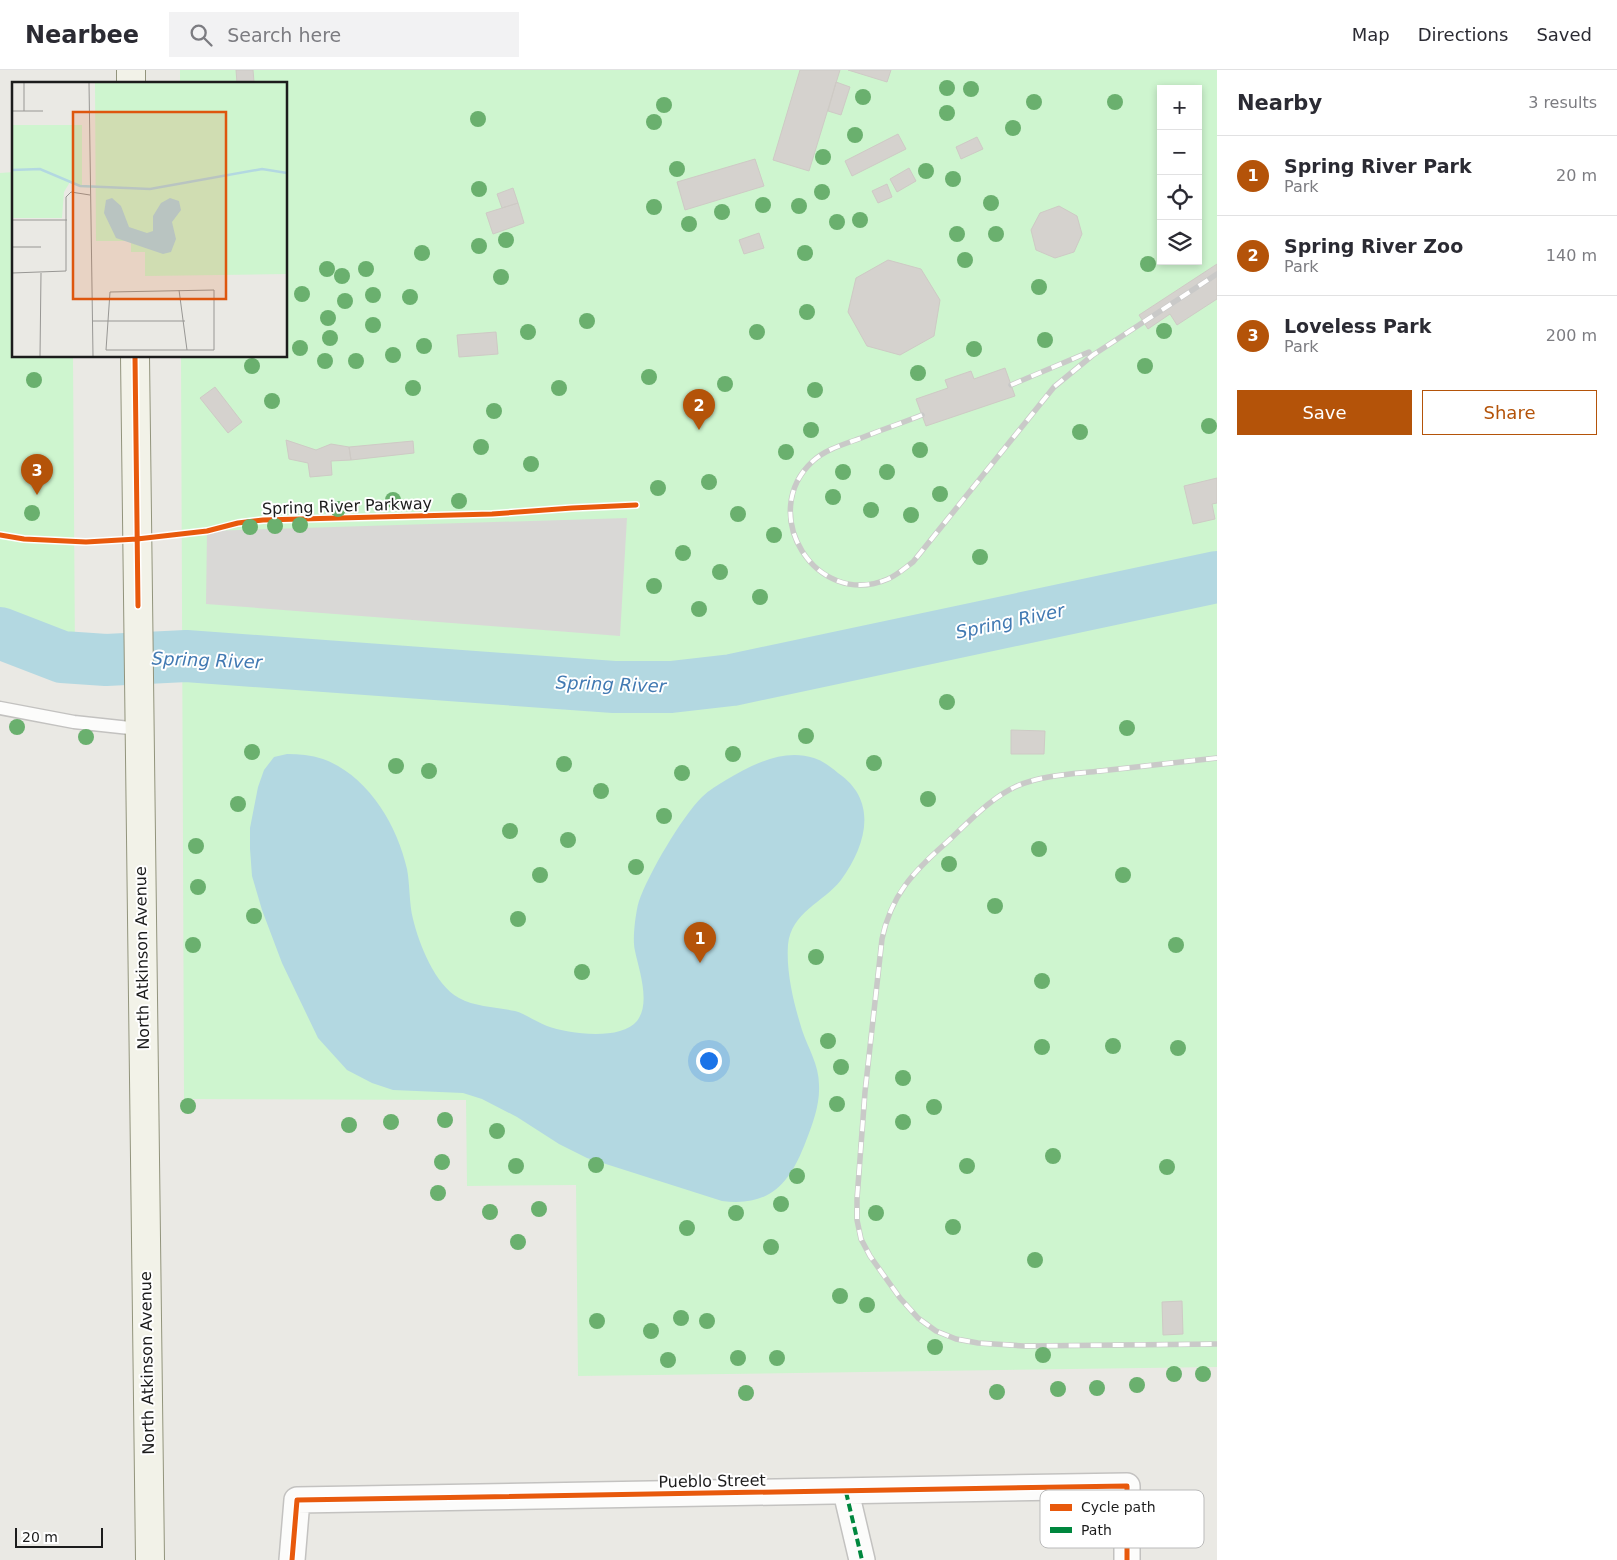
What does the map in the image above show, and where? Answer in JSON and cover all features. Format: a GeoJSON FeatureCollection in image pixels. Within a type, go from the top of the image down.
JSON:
{"type":"FeatureCollection","features":[{"type":"Feature","properties":{"kind":"main road","name":"North Atkinson Avenue"},"geometry":{"type":"LineString","coordinates":[[135,358],[150,1560]]}},
{"type":"Feature","properties":{"kind":"street","name":"Pueblo Street"},"geometry":{"type":"LineString","coordinates":[[292,1560],[297,1500],[1127,1486],[1127,1490]]}},
{"type":"Feature","properties":{"kind":"street"},"geometry":{"type":"LineString","coordinates":[[846,1492],[862,1560]]}},
{"type":"Feature","properties":{"kind":"lane"},"geometry":{"type":"LineString","coordinates":[[0,708],[74,722],[139,716]]}},
{"type":"Feature","properties":{"kind":"green space"},"geometry":{"type":"Polygon","coordinates":[[[180,70],[1217,70],[1217,1367],[578,1376],[576,1185],[467,1186],[466,1100],[184,1099],[181,358],[288,358],[288,82],[180,82],[180,70]]]}},
{"type":"Feature","properties":{"kind":"green space"},"geometry":{"type":"Polygon","coordinates":[[[12,172],[12,358],[73,358],[75,658],[62,657],[0,633],[0,173],[12,172]]]}},
{"type":"Feature","properties":{"kind":"shaded area"},"geometry":{"type":"Polygon","coordinates":[[[627,518],[620,636],[206,604],[207,531],[627,518]]]}},
{"type":"Feature","properties":{"kind":"water"},"geometry":{"type":"Polygon","coordinates":[[[287,754],[323,759],[339,766],[366,789],[378,803],[396,835],[402,852],[408,875],[412,913],[419,940],[435,974],[450,992],[465,1001],[515,1011],[556,1029],[594,1034],[619,1031],[629,1027],[637,1021],[641,1014],[644,996],[634,940],[638,903],[666,846],[702,797],[746,769],[768,760],[791,755],[802,755],[821,761],[851,784],[864,810],[862,839],[857,853],[841,880],[801,916],[795,924],[790,934],[788,945],[791,988],[802,1030],[817,1070],[819,1092],[816,1113],[809,1134],[800,1156],[785,1180],[766,1196],[754,1200],[739,1202],[722,1201],[587,1158],[559,1144],[517,1117],[482,1099],[463,1093],[393,1090],[372,1083],[347,1070],[318,1038],[282,963],[262,910],[252,876],[250,828],[258,787],[264,770],[274,757],[287,754]]]}},
{"type":"Feature","properties":{"kind":"building"},"geometry":{"type":"Polygon","coordinates":[[[236,70],[253,70],[254,82],[237,82],[236,70]]]}},
{"type":"Feature","properties":{"kind":"building"},"geometry":{"type":"Polygon","coordinates":[[[800,70],[840,70],[809,171],[773,160],[800,70]]]}},
{"type":"Feature","properties":{"kind":"building"},"geometry":{"type":"Polygon","coordinates":[[[848,70],[891,70],[887,82],[848,70]]]}},
{"type":"Feature","properties":{"kind":"building"},"geometry":{"type":"Polygon","coordinates":[[[836,82],[850,87],[841,115],[828,111],[836,82]]]}},
{"type":"Feature","properties":{"kind":"building"},"geometry":{"type":"Polygon","coordinates":[[[898,134],[906,149],[852,176],[845,161],[898,134]]]}},
{"type":"Feature","properties":{"kind":"building"},"geometry":{"type":"Polygon","coordinates":[[[977,137],[983,149],[961,159],[956,147],[977,137]]]}},
{"type":"Feature","properties":{"kind":"building"},"geometry":{"type":"Polygon","coordinates":[[[755,159],[764,186],[685,210],[677,182],[755,159]]]}},
{"type":"Feature","properties":{"kind":"building"},"geometry":{"type":"Polygon","coordinates":[[[909,168],[916,181],[897,192],[890,179],[909,168]]]}},
{"type":"Feature","properties":{"kind":"building"},"geometry":{"type":"Polygon","coordinates":[[[887,184],[892,197],[878,203],[872,191],[887,184]]]}},
{"type":"Feature","properties":{"kind":"building"},"geometry":{"type":"Polygon","coordinates":[[[513,188],[518,203],[502,208],[497,194],[513,188]]]}},
{"type":"Feature","properties":{"kind":"building"},"geometry":{"type":"Polygon","coordinates":[[[518,203],[524,223],[493,234],[486,213],[518,203]]]}},
{"type":"Feature","properties":{"kind":"building"},"geometry":{"type":"Polygon","coordinates":[[[1059,206],[1077,216],[1082,234],[1074,252],[1055,258],[1036,250],[1031,230],[1040,213],[1059,206]]]}},
{"type":"Feature","properties":{"kind":"building"},"geometry":{"type":"Polygon","coordinates":[[[759,233],[764,248],[744,254],[739,240],[759,233]]]}},
{"type":"Feature","properties":{"kind":"building"},"geometry":{"type":"Polygon","coordinates":[[[888,260],[921,269],[940,300],[934,336],[900,355],[867,346],[848,312],[856,278],[888,260]]]}},
{"type":"Feature","properties":{"kind":"building"},"geometry":{"type":"Polygon","coordinates":[[[1217,264],[1217,299],[1177,325],[1170,314],[1148,329],[1139,315],[1217,264]]]}},
{"type":"Feature","properties":{"kind":"building"},"geometry":{"type":"Polygon","coordinates":[[[496,332],[498,354],[459,357],[457,335],[496,332]]]}},
{"type":"Feature","properties":{"kind":"building"},"geometry":{"type":"Polygon","coordinates":[[[1005,368],[1015,396],[926,426],[916,399],[948,388],[945,380],[971,371],[974,379],[1005,368]]]}},
{"type":"Feature","properties":{"kind":"building"},"geometry":{"type":"Polygon","coordinates":[[[215,387],[242,422],[228,433],[200,398],[215,387]]]}},
{"type":"Feature","properties":{"kind":"building"},"geometry":{"type":"Polygon","coordinates":[[[286,440],[316,450],[331,444],[349,447],[351,460],[331,461],[332,475],[310,477],[308,463],[289,459],[286,440]]]}},
{"type":"Feature","properties":{"kind":"building"},"geometry":{"type":"Polygon","coordinates":[[[413,441],[414,453],[351,460],[349,447],[413,441]]]}},
{"type":"Feature","properties":{"kind":"building"},"geometry":{"type":"Polygon","coordinates":[[[1217,478],[1217,503],[1212,504],[1215,519],[1193,524],[1184,486],[1217,478]]]}},
{"type":"Feature","properties":{"kind":"building"},"geometry":{"type":"Polygon","coordinates":[[[1011,730],[1045,731],[1044,754],[1011,754],[1011,730]]]}},
{"type":"Feature","properties":{"kind":"building"},"geometry":{"type":"Polygon","coordinates":[[[1182,1301],[1183,1334],[1163,1335],[1162,1302],[1182,1301]]]}},
{"type":"Feature","properties":{"kind":"waterway","name":"Spring River"},"geometry":{"type":"LineString","coordinates":[[0,633],[62,657],[106,660],[186,656],[614,687],[671,687],[732,680],[1217,577]]}},
{"type":"Feature","properties":{"kind":"railway"},"geometry":{"type":"LineString","coordinates":[[922,415],[824,453],[813,461],[797,482],[791,506],[793,529],[802,551],[818,569],[838,581],[862,585],[888,579],[913,562],[1054,387],[1093,355],[1217,274]]}},
{"type":"Feature","properties":{"kind":"railway"},"geometry":{"type":"LineString","coordinates":[[1011,385],[1089,352]]}},
{"type":"Feature","properties":{"kind":"railway"},"geometry":{"type":"LineString","coordinates":[[1217,758],[1058,776],[1037,779],[1017,786],[998,797],[980,811],[934,853],[905,885],[891,909],[882,939],[865,1092],[857,1199],[857,1220],[861,1239],[870,1256],[900,1298],[918,1318],[936,1331],[956,1339],[978,1343],[1024,1346],[1217,1344]]}},
{"type":"Feature","properties":{"kind":"marked path"},"geometry":{"type":"LineString","coordinates":[[846,1492],[862,1560]]}},
{"type":"Feature","properties":{"kind":"cycle path"},"geometry":{"type":"LineString","coordinates":[[135,358],[138,606]]}},
{"type":"Feature","properties":{"kind":"cycle path","name":"Spring River Parkway"},"geometry":{"type":"LineString","coordinates":[[0,535],[24,539],[86,542],[137,539],[207,531],[238,523],[263,520],[492,514],[636,505]]}},
{"type":"Feature","properties":{"kind":"cycle path"},"geometry":{"type":"LineString","coordinates":[[292,1560],[297,1500],[1127,1486],[1127,1490]]}},
{"type":"Feature","properties":{"kind":"cycle path"},"geometry":{"type":"LineString","coordinates":[[1127,1548],[1127,1560]]}},
{"type":"Feature","properties":{"kind":"place","name":"Spring River Zoo"},"geometry":{"type":"Point","coordinates":[699,430]}},
{"type":"Feature","properties":{"kind":"place","name":"Loveless Park"},"geometry":{"type":"Point","coordinates":[37,495]}},
{"type":"Feature","properties":{"kind":"place","name":"Spring River Park"},"geometry":{"type":"Point","coordinates":[700,963]}}]}
